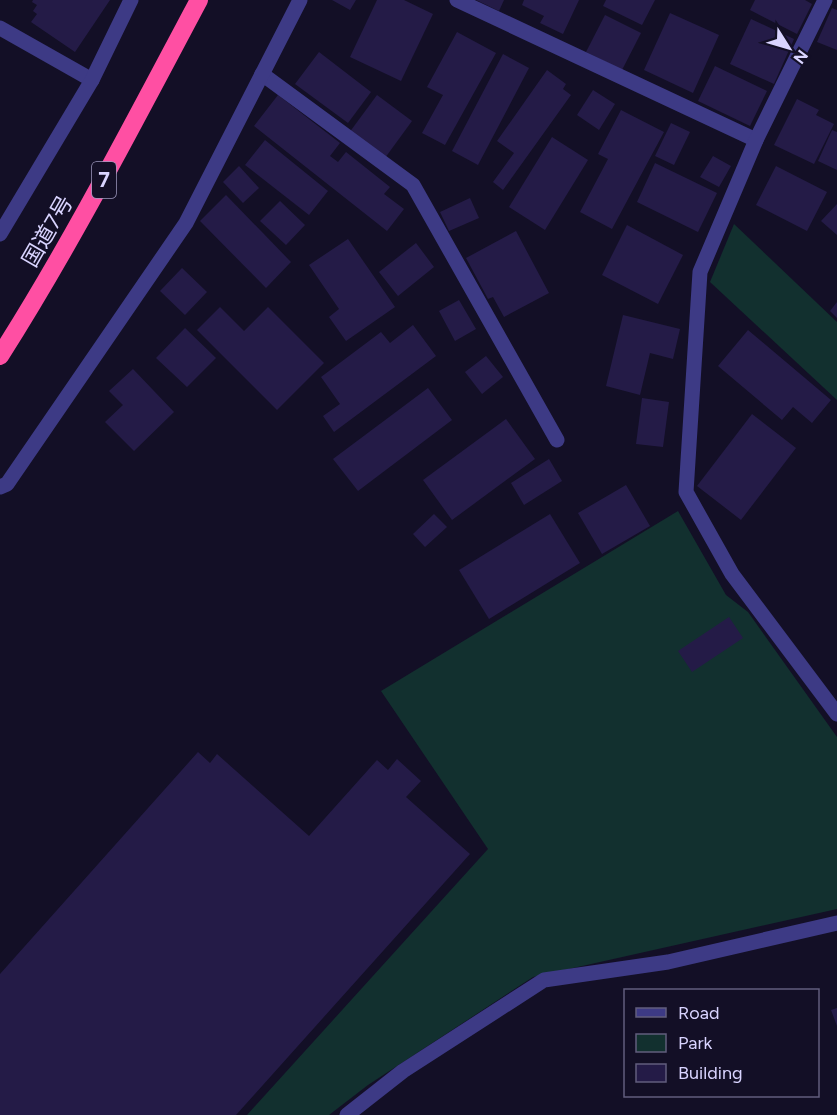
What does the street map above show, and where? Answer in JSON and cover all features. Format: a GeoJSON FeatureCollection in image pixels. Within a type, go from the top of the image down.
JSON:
{"type":"FeatureCollection","features":[{"type":"Feature","properties":{"kind":"highway","name":"国道7号"},"geometry":{"type":"LineString","coordinates":[[0,356],[104,180],[199,0]]}},
{"type":"Feature","properties":{"kind":"street"},"geometry":{"type":"LineString","coordinates":[[0,234],[92,80],[131,0]]}},
{"type":"Feature","properties":{"kind":"street"},"geometry":{"type":"LineString","coordinates":[[0,487],[7,484],[186,223],[300,0]]}},
{"type":"Feature","properties":{"kind":"street"},"geometry":{"type":"LineString","coordinates":[[457,0],[756,141]]}},
{"type":"Feature","properties":{"kind":"street"},"geometry":{"type":"LineString","coordinates":[[825,0],[756,141],[700,272],[686,492],[732,574],[837,714]]}},
{"type":"Feature","properties":{"kind":"street"},"geometry":{"type":"LineString","coordinates":[[0,28],[92,80]]}},
{"type":"Feature","properties":{"kind":"street"},"geometry":{"type":"LineString","coordinates":[[262,74],[413,185],[557,440]]}},
{"type":"Feature","properties":{"kind":"street"},"geometry":{"type":"LineString","coordinates":[[347,1115],[403,1071],[544,980],[668,962],[837,923]]}},
{"type":"Feature","properties":{"kind":"green space"},"geometry":{"type":"Polygon","coordinates":[[[734,224],[837,322],[837,400],[710,282],[734,224]]]}},
{"type":"Feature","properties":{"kind":"green space"},"geometry":{"type":"Polygon","coordinates":[[[678,511],[726,595],[748,612],[837,737],[837,909],[533,977],[368,1085],[329,1115],[247,1115],[488,849],[381,691],[678,511]]]}},
{"type":"Feature","properties":{"kind":"building"},"geometry":{"type":"Polygon","coordinates":[[[33,0],[110,0],[75,52],[31,22],[37,14],[33,11],[37,5],[32,2],[33,0]]]}},
{"type":"Feature","properties":{"kind":"building"},"geometry":{"type":"Polygon","coordinates":[[[332,0],[356,0],[350,10],[332,0]]]}},
{"type":"Feature","properties":{"kind":"building"},"geometry":{"type":"Polygon","coordinates":[[[377,0],[404,0],[433,14],[401,81],[350,57],[377,0]]]}},
{"type":"Feature","properties":{"kind":"building"},"geometry":{"type":"Polygon","coordinates":[[[476,0],[504,0],[499,11],[476,0]]]}},
{"type":"Feature","properties":{"kind":"building"},"geometry":{"type":"Polygon","coordinates":[[[524,0],[579,0],[563,34],[540,23],[544,16],[522,5],[524,0]]]}},
{"type":"Feature","properties":{"kind":"building"},"geometry":{"type":"Polygon","coordinates":[[[606,0],[655,0],[642,25],[603,6],[606,0]]]}},
{"type":"Feature","properties":{"kind":"building"},"geometry":{"type":"Polygon","coordinates":[[[755,0],[805,0],[812,4],[797,34],[750,10],[755,0]]]}},
{"type":"Feature","properties":{"kind":"building"},"geometry":{"type":"Polygon","coordinates":[[[832,8],[837,10],[837,50],[817,42],[832,8]]]}},
{"type":"Feature","properties":{"kind":"building"},"geometry":{"type":"Polygon","coordinates":[[[670,13],[719,35],[693,93],[644,70],[670,13]]]}},
{"type":"Feature","properties":{"kind":"building"},"geometry":{"type":"Polygon","coordinates":[[[605,15],[641,33],[622,70],[586,52],[605,15]]]}},
{"type":"Feature","properties":{"kind":"building"},"geometry":{"type":"Polygon","coordinates":[[[751,19],[794,39],[774,84],[730,64],[751,19]]]}},
{"type":"Feature","properties":{"kind":"building"},"geometry":{"type":"Polygon","coordinates":[[[457,32],[496,53],[445,145],[422,133],[443,95],[427,87],[457,32]]]}},
{"type":"Feature","properties":{"kind":"building"},"geometry":{"type":"Polygon","coordinates":[[[319,52],[371,92],[348,123],[295,84],[319,52]]]}},
{"type":"Feature","properties":{"kind":"building"},"geometry":{"type":"Polygon","coordinates":[[[503,54],[529,68],[478,165],[452,151],[503,54]]]}},
{"type":"Feature","properties":{"kind":"building"},"geometry":{"type":"Polygon","coordinates":[[[715,66],[767,91],[750,126],[698,101],[715,66]]]}},
{"type":"Feature","properties":{"kind":"building"},"geometry":{"type":"Polygon","coordinates":[[[547,70],[566,84],[563,89],[571,95],[503,190],[493,182],[514,153],[497,141],[547,70]]]}},
{"type":"Feature","properties":{"kind":"building"},"geometry":{"type":"Polygon","coordinates":[[[593,90],[615,104],[599,130],[577,115],[593,90]]]}},
{"type":"Feature","properties":{"kind":"building"},"geometry":{"type":"Polygon","coordinates":[[[278,95],[340,143],[330,156],[338,162],[346,152],[390,187],[384,194],[404,209],[387,231],[254,126],[278,95]]]}},
{"type":"Feature","properties":{"kind":"building"},"geometry":{"type":"Polygon","coordinates":[[[377,95],[412,121],[385,158],[349,133],[377,95]]]}},
{"type":"Feature","properties":{"kind":"building"},"geometry":{"type":"Polygon","coordinates":[[[797,99],[819,110],[816,115],[834,124],[814,164],[774,145],[797,99]]]}},
{"type":"Feature","properties":{"kind":"building"},"geometry":{"type":"Polygon","coordinates":[[[621,110],[664,132],[612,229],[580,212],[608,159],[598,154],[621,110]]]}},
{"type":"Feature","properties":{"kind":"building"},"geometry":{"type":"Polygon","coordinates":[[[671,123],[690,132],[674,165],[655,156],[671,123]]]}},
{"type":"Feature","properties":{"kind":"building"},"geometry":{"type":"Polygon","coordinates":[[[832,130],[837,132],[837,170],[818,161],[832,130]]]}},
{"type":"Feature","properties":{"kind":"building"},"geometry":{"type":"Polygon","coordinates":[[[552,137],[588,160],[545,230],[509,207],[552,137]]]}},
{"type":"Feature","properties":{"kind":"building"},"geometry":{"type":"Polygon","coordinates":[[[265,140],[328,191],[309,215],[245,165],[265,140]]]}},
{"type":"Feature","properties":{"kind":"building"},"geometry":{"type":"Polygon","coordinates":[[[713,156],[731,166],[719,187],[700,177],[713,156]]]}},
{"type":"Feature","properties":{"kind":"building"},"geometry":{"type":"Polygon","coordinates":[[[655,163],[717,193],[698,232],[637,202],[655,163]]]}},
{"type":"Feature","properties":{"kind":"building"},"geometry":{"type":"Polygon","coordinates":[[[239,166],[259,188],[243,203],[223,182],[239,166]]]}},
{"type":"Feature","properties":{"kind":"building"},"geometry":{"type":"Polygon","coordinates":[[[776,166],[827,192],[807,231],[756,205],[776,166]]]}},
{"type":"Feature","properties":{"kind":"building"},"geometry":{"type":"Polygon","coordinates":[[[226,195],[291,262],[266,288],[200,221],[226,195]]]}},
{"type":"Feature","properties":{"kind":"building"},"geometry":{"type":"Polygon","coordinates":[[[470,198],[479,218],[449,231],[440,212],[470,198]]]}},
{"type":"Feature","properties":{"kind":"building"},"geometry":{"type":"Polygon","coordinates":[[[280,201],[305,225],[286,245],[260,221],[280,201]]]}},
{"type":"Feature","properties":{"kind":"building"},"geometry":{"type":"Polygon","coordinates":[[[837,204],[837,235],[821,221],[837,204]]]}},
{"type":"Feature","properties":{"kind":"building"},"geometry":{"type":"Polygon","coordinates":[[[627,225],[683,255],[658,304],[602,275],[627,225]]]}},
{"type":"Feature","properties":{"kind":"building"},"geometry":{"type":"Polygon","coordinates":[[[516,231],[549,293],[504,317],[493,297],[488,299],[466,258],[516,231]]]}},
{"type":"Feature","properties":{"kind":"building"},"geometry":{"type":"Polygon","coordinates":[[[348,239],[395,307],[346,341],[329,317],[339,309],[309,265],[348,239]]]}},
{"type":"Feature","properties":{"kind":"building"},"geometry":{"type":"Polygon","coordinates":[[[416,243],[434,267],[398,296],[379,272],[416,243]]]}},
{"type":"Feature","properties":{"kind":"building"},"geometry":{"type":"Polygon","coordinates":[[[182,268],[207,292],[185,315],[160,291],[182,268]]]}},
{"type":"Feature","properties":{"kind":"building"},"geometry":{"type":"Polygon","coordinates":[[[459,300],[476,329],[455,341],[439,311],[459,300]]]}},
{"type":"Feature","properties":{"kind":"building"},"geometry":{"type":"Polygon","coordinates":[[[837,302],[837,318],[830,311],[837,302]]]}},
{"type":"Feature","properties":{"kind":"building"},"geometry":{"type":"Polygon","coordinates":[[[220,307],[244,331],[268,307],[324,363],[277,410],[197,330],[220,307]]]}},
{"type":"Feature","properties":{"kind":"building"},"geometry":{"type":"Polygon","coordinates":[[[623,315],[680,329],[673,359],[650,353],[640,395],[606,386],[623,315]]]}},
{"type":"Feature","properties":{"kind":"building"},"geometry":{"type":"Polygon","coordinates":[[[413,325],[436,356],[334,432],[323,416],[340,404],[321,377],[381,332],[390,343],[413,325]]]}},
{"type":"Feature","properties":{"kind":"building"},"geometry":{"type":"Polygon","coordinates":[[[185,328],[216,358],[187,387],[156,358],[185,328]]]}},
{"type":"Feature","properties":{"kind":"building"},"geometry":{"type":"Polygon","coordinates":[[[748,330],[831,400],[812,423],[793,407],[782,420],[718,366],[748,330]]]}},
{"type":"Feature","properties":{"kind":"building"},"geometry":{"type":"Polygon","coordinates":[[[486,356],[503,377],[482,394],[465,372],[486,356]]]}},
{"type":"Feature","properties":{"kind":"building"},"geometry":{"type":"Polygon","coordinates":[[[133,369],[174,412],[134,451],[105,422],[123,405],[109,391],[133,369]]]}},
{"type":"Feature","properties":{"kind":"building"},"geometry":{"type":"Polygon","coordinates":[[[428,388],[452,420],[358,491],[333,459],[428,388]]]}},
{"type":"Feature","properties":{"kind":"building"},"geometry":{"type":"Polygon","coordinates":[[[642,398],[669,402],[663,447],[636,444],[642,398]]]}},
{"type":"Feature","properties":{"kind":"building"},"geometry":{"type":"Polygon","coordinates":[[[752,414],[796,448],[741,520],[697,486],[752,414]]]}},
{"type":"Feature","properties":{"kind":"building"},"geometry":{"type":"Polygon","coordinates":[[[506,419],[535,459],[452,520],[423,480],[506,419]]]}},
{"type":"Feature","properties":{"kind":"building"},"geometry":{"type":"Polygon","coordinates":[[[549,459],[562,481],[524,505],[511,483],[549,459]]]}},
{"type":"Feature","properties":{"kind":"building"},"geometry":{"type":"Polygon","coordinates":[[[626,485],[650,526],[602,554],[578,513],[626,485]]]}},
{"type":"Feature","properties":{"kind":"building"},"geometry":{"type":"Polygon","coordinates":[[[434,514],[447,527],[425,547],[413,534],[434,514]]]}},
{"type":"Feature","properties":{"kind":"building"},"geometry":{"type":"Polygon","coordinates":[[[550,514],[580,563],[489,619],[459,570],[550,514]]]}},
{"type":"Feature","properties":{"kind":"building"},"geometry":{"type":"Polygon","coordinates":[[[729,617],[743,638],[692,672],[678,651],[729,617]]]}},
{"type":"Feature","properties":{"kind":"building"},"geometry":{"type":"Polygon","coordinates":[[[198,752],[210,763],[217,754],[309,836],[377,760],[388,770],[397,759],[421,781],[406,797],[470,854],[236,1115],[0,1115],[0,974],[198,752]]]}},
{"type":"Feature","properties":{"kind":"building"},"geometry":{"type":"Polygon","coordinates":[[[837,1008],[837,1026],[831,1010],[837,1008]]]}}]}
